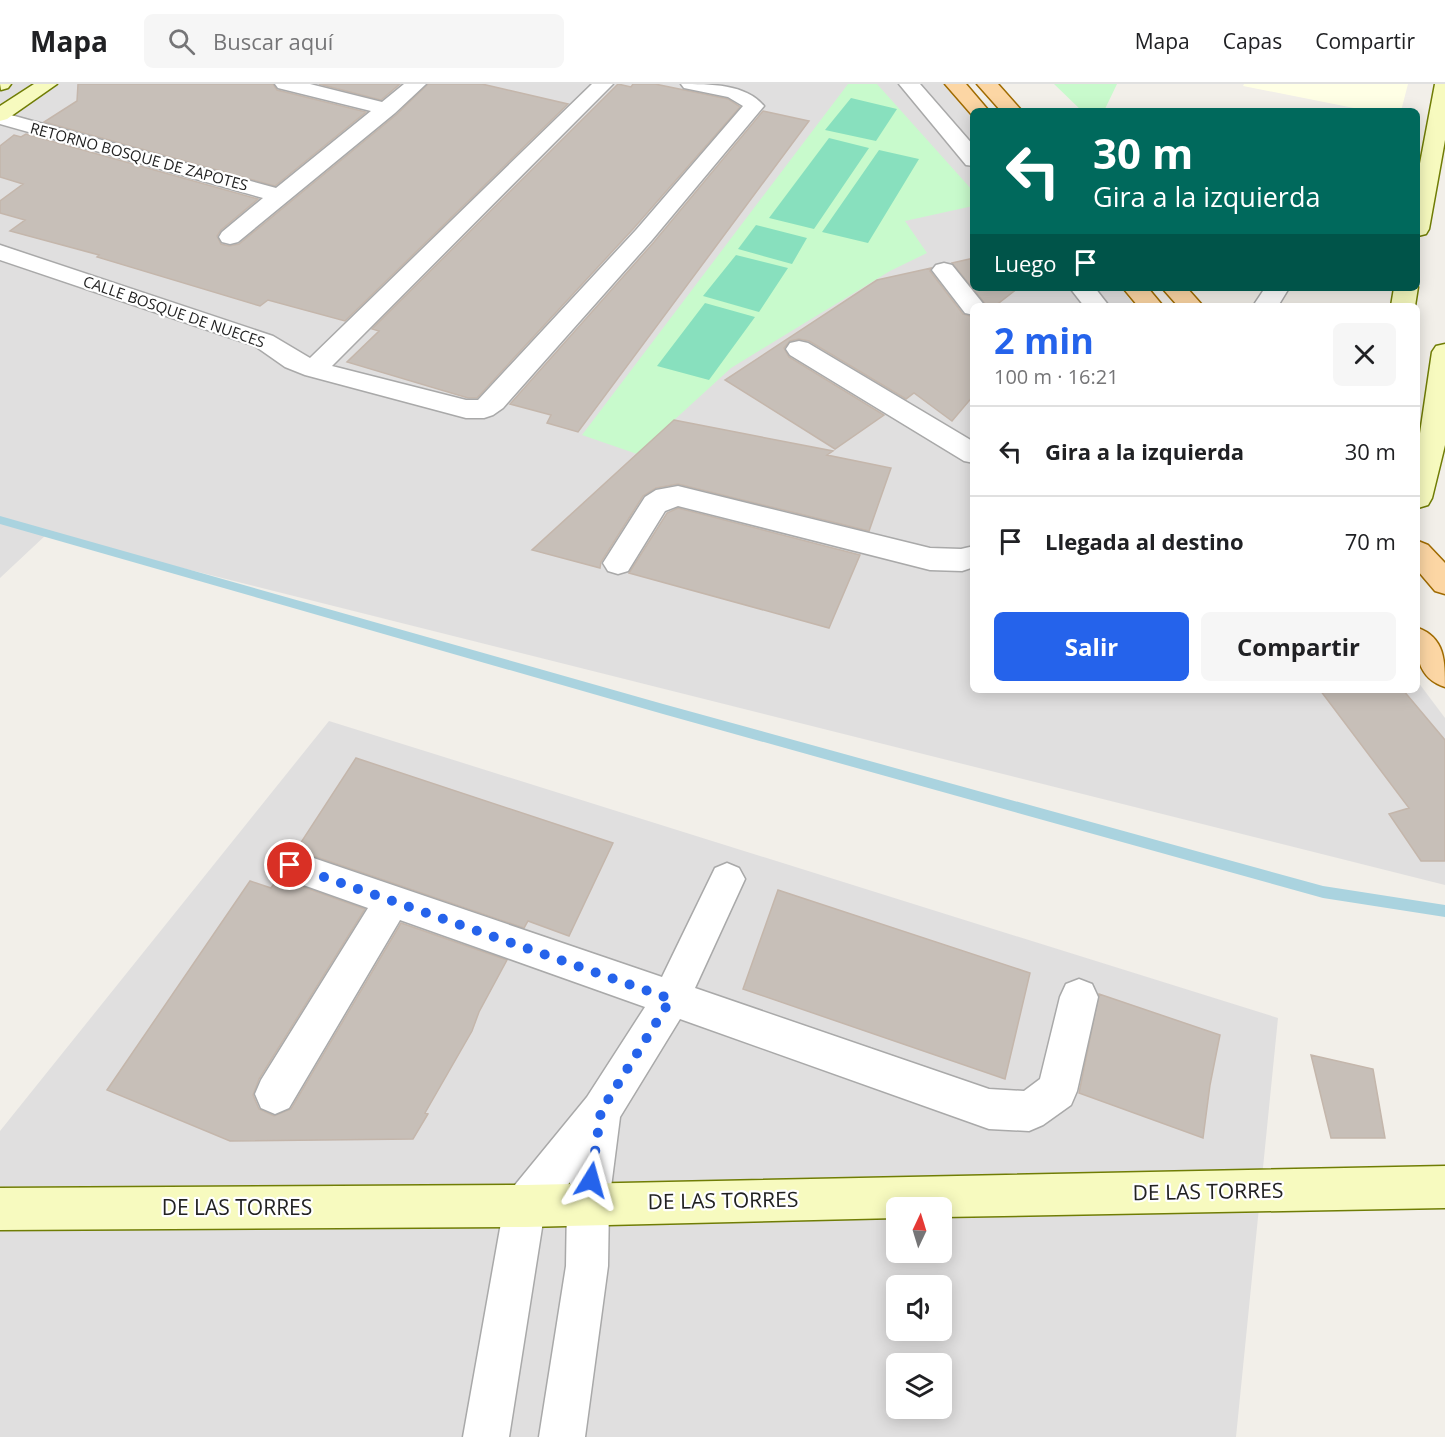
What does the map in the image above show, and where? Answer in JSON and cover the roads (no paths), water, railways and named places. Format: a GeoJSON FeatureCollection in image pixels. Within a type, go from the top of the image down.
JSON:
{"type":"FeatureCollection","features":[{"type":"Feature","properties":{"kind":"main road"},"geometry":{"type":"LineString","coordinates":[[0,117],[47,84]]}},
{"type":"Feature","properties":{"kind":"main road"},"geometry":{"type":"LineString","coordinates":[[955,84],[975,108]]}},
{"type":"Feature","properties":{"kind":"main road"},"geometry":{"type":"LineString","coordinates":[[987,84],[1009,108]]}},
{"type":"Feature","properties":{"kind":"main road"},"geometry":{"type":"LineString","coordinates":[[1420,218],[1445,84]]}},
{"type":"Feature","properties":{"kind":"main road"},"geometry":{"type":"LineString","coordinates":[[1138,291],[1148,303]]}},
{"type":"Feature","properties":{"kind":"main road"},"geometry":{"type":"LineString","coordinates":[[1177,291],[1188,303]]}},
{"type":"Feature","properties":{"kind":"main road"},"geometry":{"type":"LineString","coordinates":[[1420,490],[1434,435],[1445,352]]}},
{"type":"Feature","properties":{"kind":"main road"},"geometry":{"type":"LineString","coordinates":[[1420,554],[1445,583]]}},
{"type":"Feature","properties":{"kind":"main road"},"geometry":{"type":"LineString","coordinates":[[1420,643],[1445,675]]}},
{"type":"Feature","properties":{"kind":"main road","name":"DE LAS TORRES"},"geometry":{"type":"LineString","coordinates":[[0,1209],[525,1206],[1445,1187]]}},
{"type":"Feature","properties":{"kind":"street"},"geometry":{"type":"LineString","coordinates":[[285,84],[388,109]]}},
{"type":"Feature","properties":{"kind":"street"},"geometry":{"type":"LineString","coordinates":[[230,237],[416,84]]}},
{"type":"Feature","properties":{"kind":"street"},"geometry":{"type":"LineString","coordinates":[[314,369],[603,84]]}},
{"type":"Feature","properties":{"kind":"street","name":"CALLE BOSQUE DE NUECES"},"geometry":{"type":"LineString","coordinates":[[0,252],[264,341],[294,361],[314,369],[466,410],[484,409],[494,402],[644,235],[754,106],[752,100],[744,95],[691,84]]}},
{"type":"Feature","properties":{"kind":"street"},"geometry":{"type":"LineString","coordinates":[[909,84],[970,155]]}},
{"type":"Feature","properties":{"kind":"street","name":"RETORNO BOSQUE DE ZAPOTES"},"geometry":{"type":"LineString","coordinates":[[0,117],[279,195]]}},
{"type":"Feature","properties":{"kind":"street"},"geometry":{"type":"LineString","coordinates":[[944,270],[970,303]]}},
{"type":"Feature","properties":{"kind":"street"},"geometry":{"type":"LineString","coordinates":[[1084,291],[1094,303]]}},
{"type":"Feature","properties":{"kind":"street"},"geometry":{"type":"LineString","coordinates":[[799,349],[969,442]]}},
{"type":"Feature","properties":{"kind":"street"},"geometry":{"type":"LineString","coordinates":[[618,563],[655,504],[666,497],[678,496],[930,559],[962,560],[970,557]]}},
{"type":"Feature","properties":{"kind":"street"},"geometry":{"type":"LineString","coordinates":[[290,865],[990,1109],[1029,1111],[1057,1091],[1078,997]]}},
{"type":"Feature","properties":{"kind":"street"},"geometry":{"type":"LineString","coordinates":[[486,1437],[525,1206],[601,1111],[671,999],[727,879]]}},
{"type":"Feature","properties":{"kind":"street"},"geometry":{"type":"LineString","coordinates":[[275,1094],[392,901]]}},
{"type":"Feature","properties":{"kind":"street"},"geometry":{"type":"LineString","coordinates":[[562,1437],[586,1266],[588,1203],[601,1111]]}},
{"type":"Feature","properties":{"kind":"waterway"},"geometry":{"type":"LineString","coordinates":[[0,520],[663,709],[1323,892],[1445,911]]}}]}
